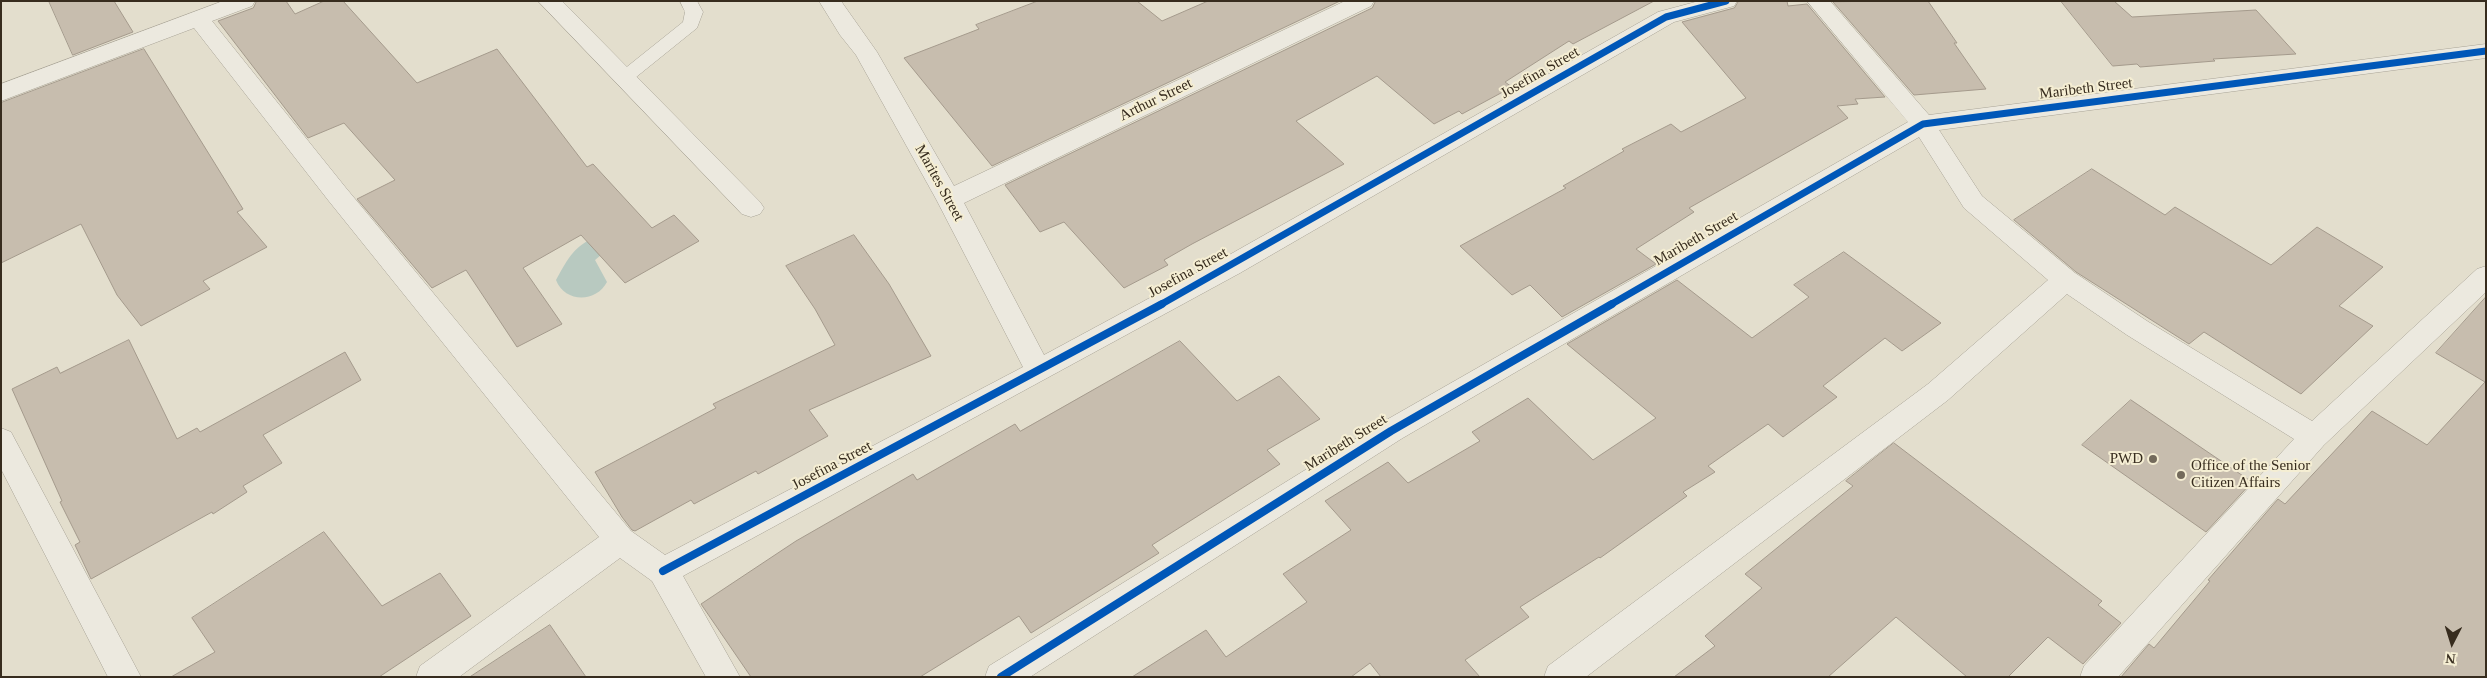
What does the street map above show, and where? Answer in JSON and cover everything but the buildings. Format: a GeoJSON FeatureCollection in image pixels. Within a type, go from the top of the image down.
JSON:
{"type":"FeatureCollection","features":[{"type":"Feature","properties":{"kind":"street"},"geometry":{"type":"LineString","coordinates":[[1,93],[244,1]]}},
{"type":"Feature","properties":{"kind":"street"},"geometry":{"type":"LineString","coordinates":[[549,1],[752,208]]}},
{"type":"Feature","properties":{"kind":"street","name":"Marites Street"},"geometry":{"type":"LineString","coordinates":[[830,1],[848,30],[866,52],[949,199],[1039,371]]}},
{"type":"Feature","properties":{"kind":"street","name":"Arthur Street"},"geometry":{"type":"LineString","coordinates":[[949,199],[1363,1]]}},
{"type":"Feature","properties":{"kind":"street","name":"Josefina Street"},"geometry":{"type":"LineString","coordinates":[[663,571],[1039,371],[1231,266],[1666,18],[1726,1]]}},
{"type":"Feature","properties":{"kind":"street"},"geometry":{"type":"LineString","coordinates":[[1818,1],[1923,124],[1973,202],[2066,280],[2137,328],[2314,437]]}},
{"type":"Feature","properties":{"kind":"street"},"geometry":{"type":"LineString","coordinates":[[200,19],[343,201],[620,540],[663,571],[724,677]]}},
{"type":"Feature","properties":{"kind":"street","name":"Maribeth Street"},"geometry":{"type":"LineString","coordinates":[[1001,677],[1391,431],[1923,124],[2486,51]]}},
{"type":"Feature","properties":{"kind":"street"},"geometry":{"type":"LineString","coordinates":[[2096,677],[2314,437],[2486,276]]}},
{"type":"Feature","properties":{"kind":"street"},"geometry":{"type":"LineString","coordinates":[[1560,677],[1938,392],[1986,347],[2066,280]]}},
{"type":"Feature","properties":{"kind":"street"},"geometry":{"type":"LineString","coordinates":[[1,440],[125,677]]}},
{"type":"Feature","properties":{"kind":"street"},"geometry":{"type":"LineString","coordinates":[[432,677],[620,540]]}},
{"type":"Feature","properties":{"kind":"lane"},"geometry":{"type":"LineString","coordinates":[[624,78],[691,24],[694,12],[688,1]]}},
{"type":"Feature","properties":{"kind":"shaded area"},"geometry":{"type":"Polygon","coordinates":[[[592,239],[601,255],[595,260],[607,282],[596,294],[581,298],[573,296],[560,288],[556,280],[575,251],[585,242],[592,239]]]}},
{"type":"Feature","properties":{"kind":"cycle path"},"geometry":{"type":"LineString","coordinates":[[663,571],[1039,371],[1231,266],[1666,17],[1726,1]]}},
{"type":"Feature","properties":{"kind":"cycle path"},"geometry":{"type":"LineString","coordinates":[[1001,677],[1391,431],[1923,124],[2486,51]]}},
{"type":"Feature","properties":{"kind":"place","name":"PWD"},"geometry":{"type":"Point","coordinates":[2153,459]}},
{"type":"Feature","properties":{"kind":"place","name":"Office of the Senior Citizen Affairs"},"geometry":{"type":"Point","coordinates":[2181,475]}}]}
